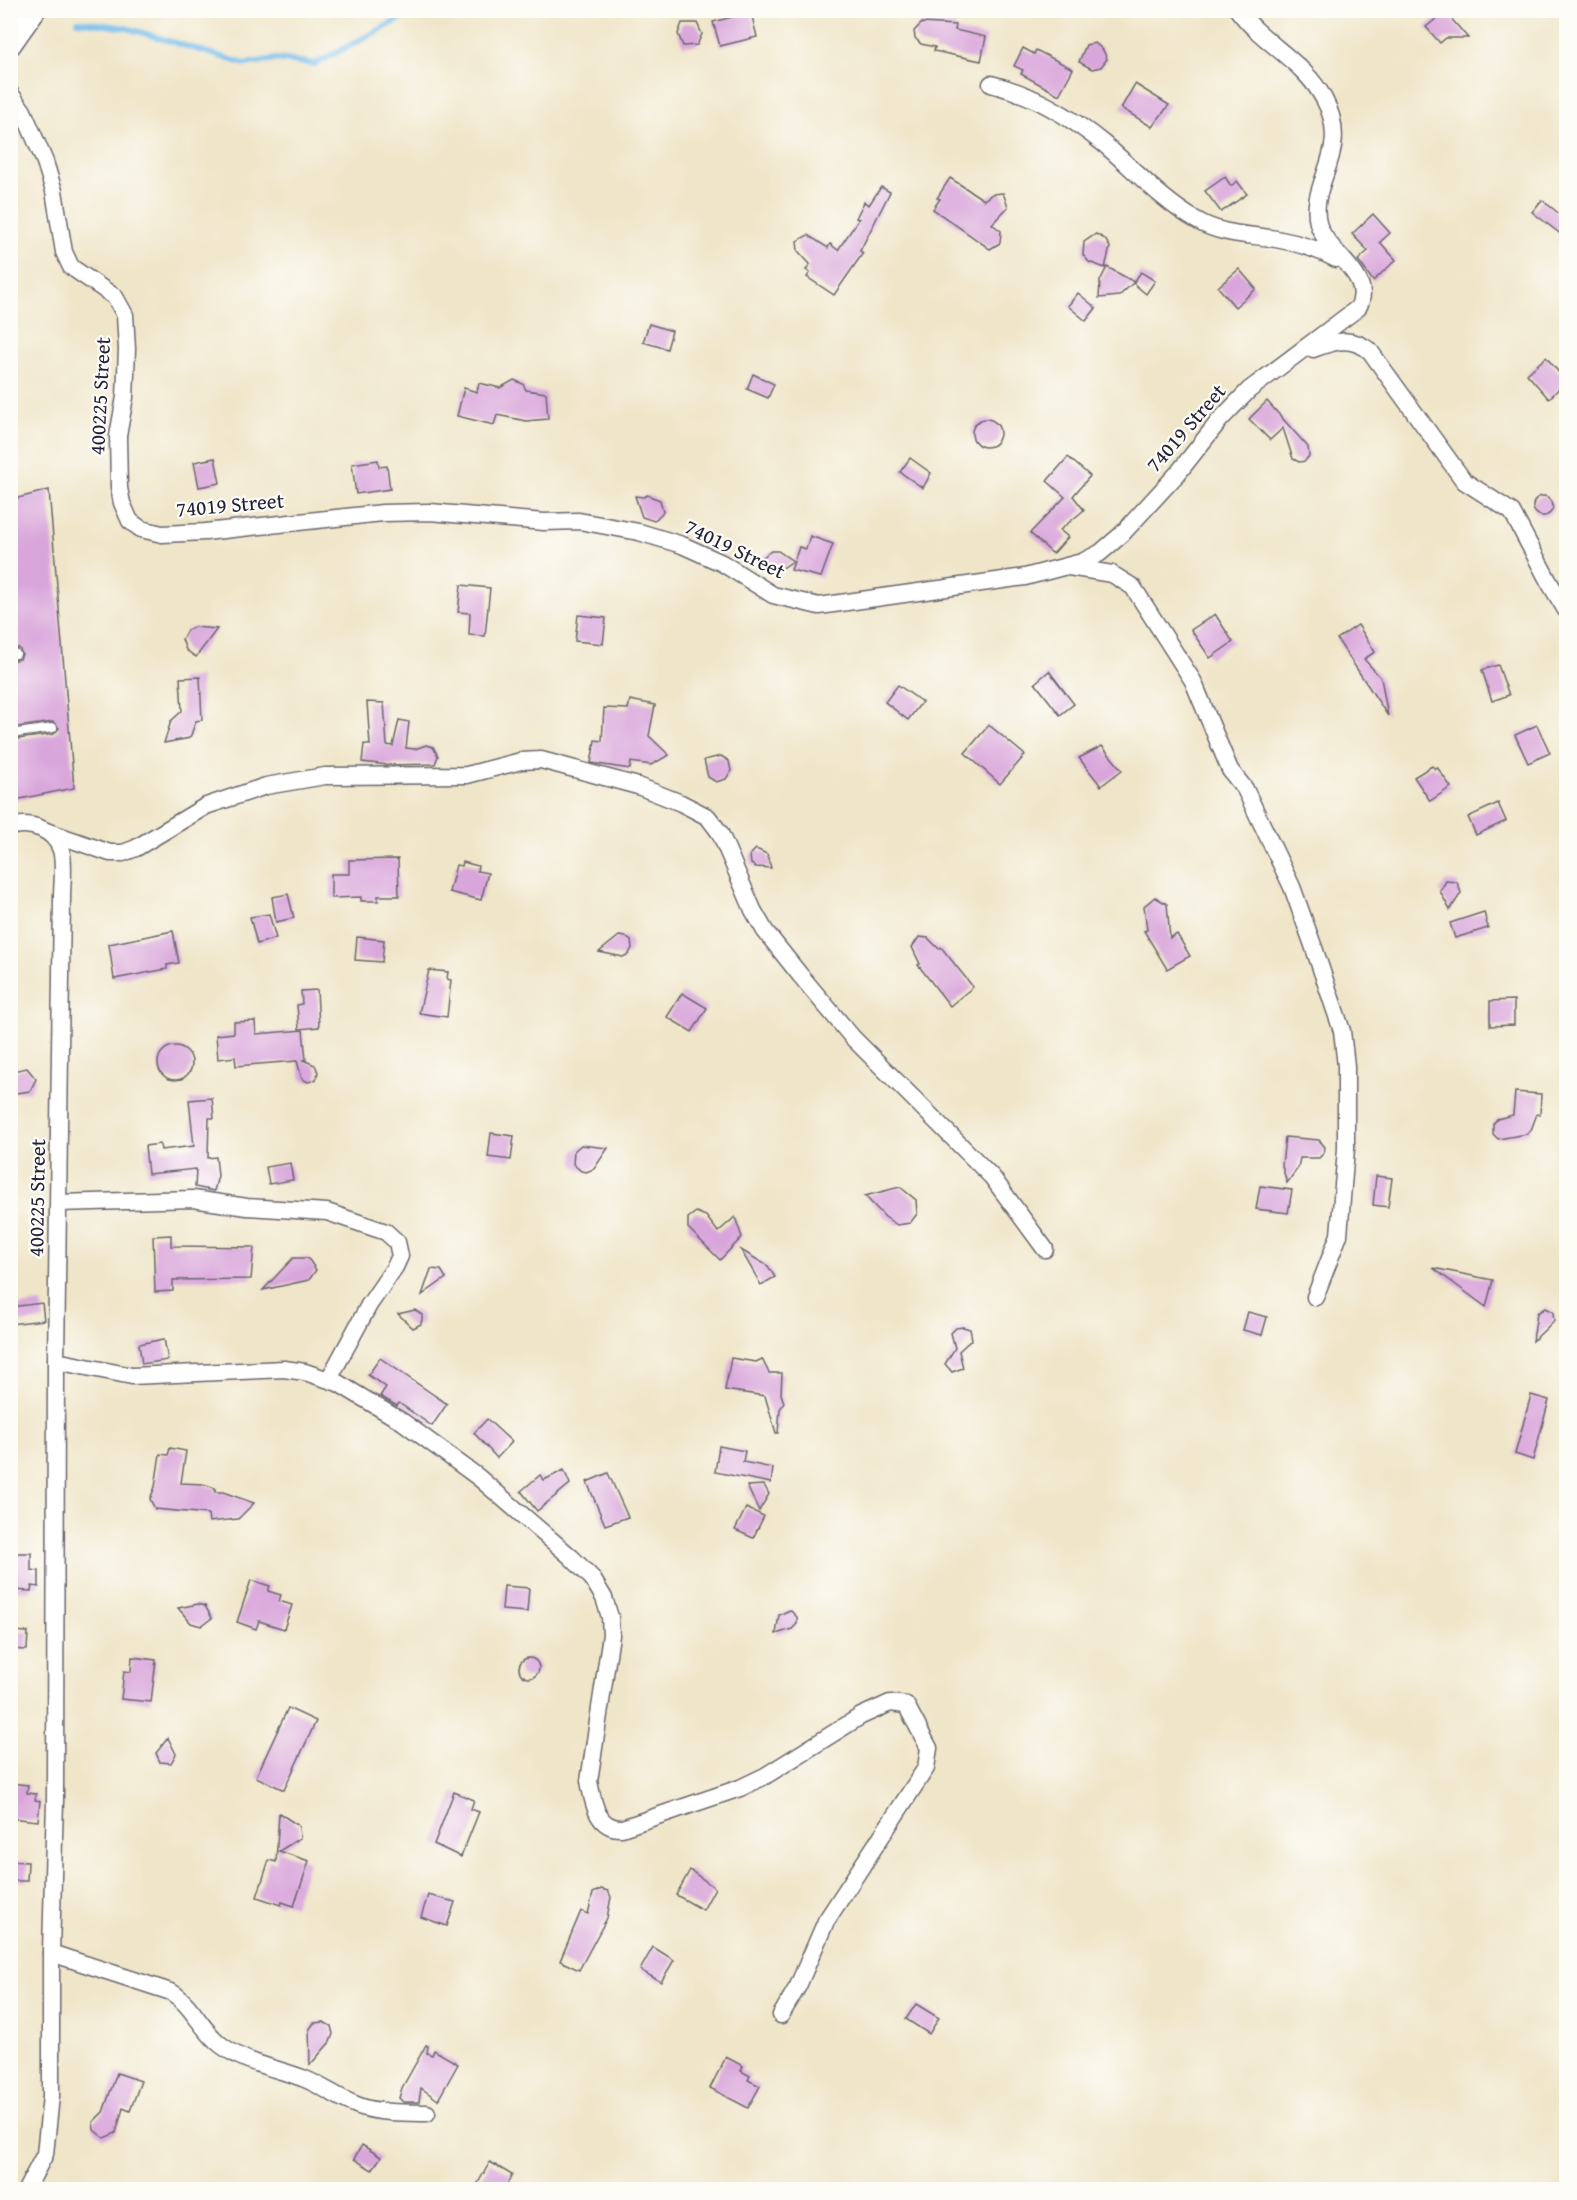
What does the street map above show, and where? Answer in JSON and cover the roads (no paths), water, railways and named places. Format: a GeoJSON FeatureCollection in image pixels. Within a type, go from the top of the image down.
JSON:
{"type":"FeatureCollection","features":[{"type":"Feature","properties":{"kind":"street"},"geometry":{"type":"LineString","coordinates":[[10,44],[34,10]]}},
{"type":"Feature","properties":{"kind":"street"},"geometry":{"type":"LineString","coordinates":[[1239,10],[1247,21],[1302,70],[1325,100],[1334,134],[1332,156],[1316,211],[1324,238],[1345,263]]}},
{"type":"Feature","properties":{"kind":"street"},"geometry":{"type":"LineString","coordinates":[[991,84],[1041,100],[1066,116],[1104,144],[1175,206],[1196,220],[1235,235],[1274,238],[1314,247],[1345,263]]}},
{"type":"Feature","properties":{"kind":"street","name":"400225 Street"},"geometry":{"type":"LineString","coordinates":[[10,93],[23,111],[45,162],[54,191],[64,252],[71,267],[115,297],[125,315],[127,349],[124,398],[118,436],[119,488],[122,503],[130,521],[141,529],[162,534]]}},
{"type":"Feature","properties":{"kind":"street","name":"74019 Street"},"geometry":{"type":"LineString","coordinates":[[162,534],[205,532],[383,513],[430,512],[544,522],[579,521],[639,532],[682,545],[722,563],[773,595],[819,606],[1025,577],[1069,567],[1100,553],[1121,535],[1178,473],[1219,421],[1249,390],[1290,357],[1336,327],[1358,308],[1363,295],[1357,276],[1345,263]]}},
{"type":"Feature","properties":{"kind":"street"},"geometry":{"type":"LineString","coordinates":[[1290,357],[1347,340],[1362,345],[1370,351],[1464,481],[1512,512],[1544,574],[1566,610]]}},
{"type":"Feature","properties":{"kind":"street"},"geometry":{"type":"LineString","coordinates":[[1069,567],[1112,574],[1133,586],[1193,681],[1230,770],[1245,789],[1292,887],[1342,1031],[1346,1066],[1346,1149],[1339,1235],[1315,1297]]}},
{"type":"Feature","properties":{"kind":"street"},"geometry":{"type":"LineString","coordinates":[[10,827],[35,826],[110,853],[123,853],[136,848],[206,806],[266,786],[325,776],[467,775],[521,761],[541,760],[638,786],[681,803],[708,817],[720,833],[753,910],[765,931],[800,975],[853,1038],[992,1177],[1045,1249]]}},
{"type":"Feature","properties":{"kind":"street","name":"400225 Street"},"geometry":{"type":"LineString","coordinates":[[27,2190],[45,2154],[51,2096],[61,851],[54,837],[45,830]]}},
{"type":"Feature","properties":{"kind":"street"},"geometry":{"type":"LineString","coordinates":[[59,1203],[193,1199],[247,1207],[327,1212],[386,1232],[397,1242],[400,1256],[369,1305],[329,1379]]}},
{"type":"Feature","properties":{"kind":"street"},"geometry":{"type":"LineString","coordinates":[[56,1361],[132,1376],[260,1368],[305,1372],[329,1379],[403,1422],[478,1477],[592,1578],[604,1598],[610,1617],[611,1635],[589,1781],[593,1804],[602,1821],[611,1828],[622,1828],[740,1788],[765,1776],[835,1730],[890,1703],[903,1703],[911,1711],[928,1748],[926,1768],[826,1921],[798,1986],[781,2015]]}},
{"type":"Feature","properties":{"kind":"street"},"geometry":{"type":"LineString","coordinates":[[51,1953],[171,1992],[178,1996],[201,2026],[220,2045],[238,2056],[305,2079],[356,2105],[390,2112],[426,2113]]}},
{"type":"Feature","properties":{"kind":"lane"},"geometry":{"type":"LineString","coordinates":[[10,734],[53,728]]}},
{"type":"Feature","properties":{"kind":"waterway"},"geometry":{"type":"LineString","coordinates":[[78,21],[127,28],[245,64],[276,59],[315,64],[417,10]]}}]}
